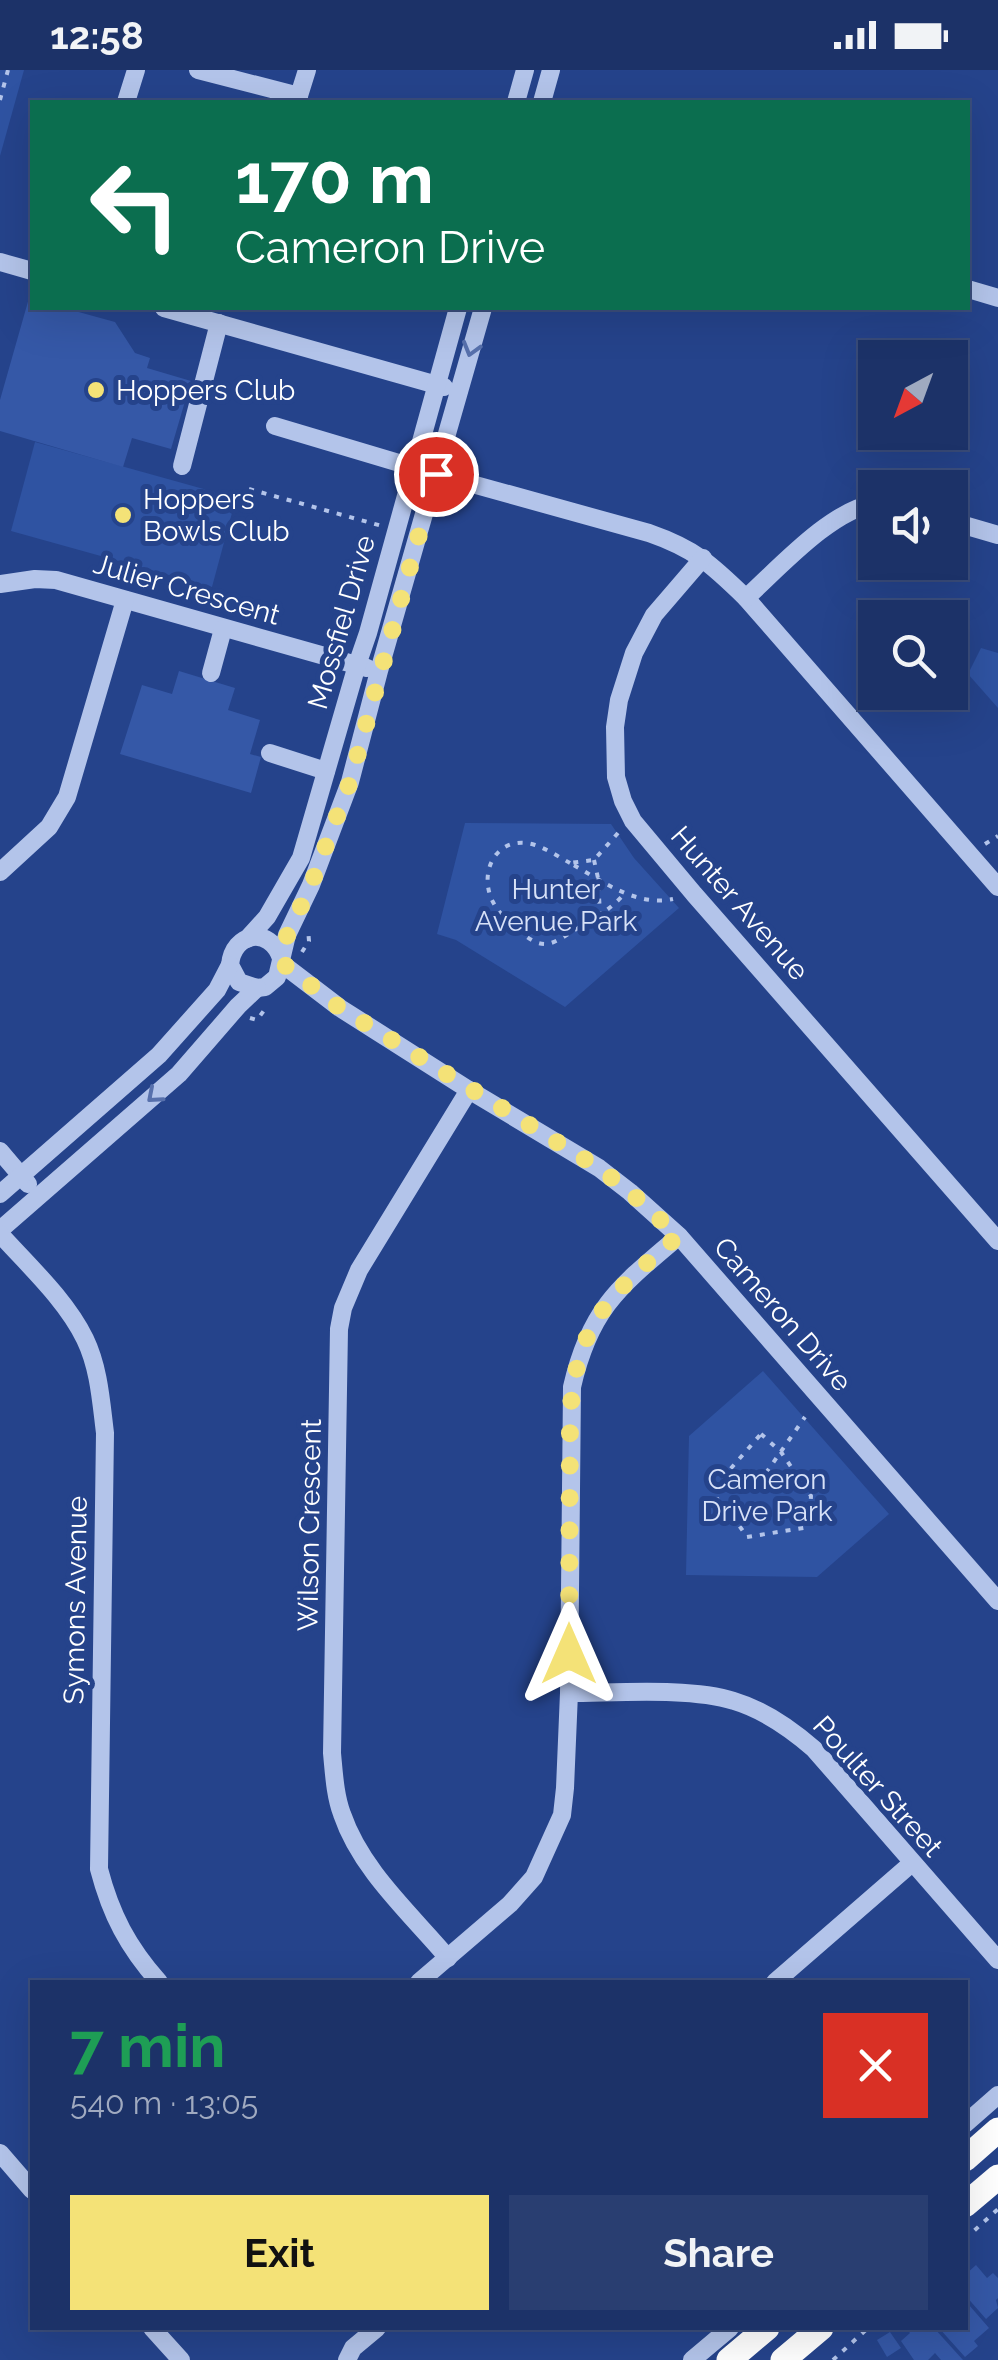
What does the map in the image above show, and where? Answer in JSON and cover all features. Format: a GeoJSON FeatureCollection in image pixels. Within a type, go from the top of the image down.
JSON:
{"type":"FeatureCollection","features":[{"type":"Feature","properties":{"kind":"highway"},"geometry":{"type":"LineString","coordinates":[[968,2155],[998,2130]]}},
{"type":"Feature","properties":{"kind":"highway"},"geometry":{"type":"LineString","coordinates":[[968,2202],[998,2177]]}},
{"type":"Feature","properties":{"kind":"highway"},"geometry":{"type":"LineString","coordinates":[[783,2360],[819,2330]]}},
{"type":"Feature","properties":{"kind":"highway"},"geometry":{"type":"LineString","coordinates":[[729,2360],[752,2339]]}},
{"type":"Feature","properties":{"kind":"street"},"geometry":{"type":"LineString","coordinates":[[127,100],[136,70]]}},
{"type":"Feature","properties":{"kind":"street"},"geometry":{"type":"LineString","coordinates":[[198,70],[298,99],[307,70]]}},
{"type":"Feature","properties":{"kind":"street"},"geometry":{"type":"LineString","coordinates":[[517,100],[525,70]]}},
{"type":"Feature","properties":{"kind":"street"},"geometry":{"type":"LineString","coordinates":[[542,100],[550,70]]}},
{"type":"Feature","properties":{"kind":"street"},"geometry":{"type":"LineString","coordinates":[[0,262],[30,270]]}},
{"type":"Feature","properties":{"kind":"street"},"geometry":{"type":"LineString","coordinates":[[970,290],[998,298]]}},
{"type":"Feature","properties":{"kind":"street"},"geometry":{"type":"LineString","coordinates":[[171,310],[459,392]]}},
{"type":"Feature","properties":{"kind":"street","name":"Mossfiel Drive"},"geometry":{"type":"LineString","coordinates":[[247,938],[268,917],[301,858],[457,310]]}},
{"type":"Feature","properties":{"kind":"street","name":"Mossfiel Drive"},"geometry":{"type":"LineString","coordinates":[[281,961],[287,936],[350,782],[483,310]]}},
{"type":"Feature","properties":{"kind":"street"},"geometry":{"type":"LineString","coordinates":[[182,466],[218,323]]}},
{"type":"Feature","properties":{"kind":"street"},"geometry":{"type":"LineString","coordinates":[[276,426],[649,532],[703,558],[746,598],[998,887]]}},
{"type":"Feature","properties":{"kind":"street"},"geometry":{"type":"LineString","coordinates":[[746,598],[832,520],[858,508]]}},
{"type":"Feature","properties":{"kind":"street"},"geometry":{"type":"LineString","coordinates":[[968,526],[998,535]]}},
{"type":"Feature","properties":{"kind":"street","name":"Hunter Avenue"},"geometry":{"type":"LineString","coordinates":[[703,558],[654,615],[634,653],[620,700],[615,727],[616,777],[633,821],[998,1241]]}},
{"type":"Feature","properties":{"kind":"street","name":"Julier Crescent"},"geometry":{"type":"LineString","coordinates":[[0,584],[56,580],[379,671]]}},
{"type":"Feature","properties":{"kind":"street"},"geometry":{"type":"LineString","coordinates":[[0,872],[49,827],[67,797],[126,600]]}},
{"type":"Feature","properties":{"kind":"street"},"geometry":{"type":"LineString","coordinates":[[211,673],[223,628]]}},
{"type":"Feature","properties":{"kind":"street"},"geometry":{"type":"LineString","coordinates":[[270,753],[326,772]]}},
{"type":"Feature","properties":{"kind":"street"},"geometry":{"type":"LineString","coordinates":[[0,1194],[160,1055],[217,990],[234,949],[247,938],[265,938],[278,950],[281,961],[277,978],[238,1006],[179,1074],[0,1232]]}},
{"type":"Feature","properties":{"kind":"street","name":"Cameron Drive"},"geometry":{"type":"LineString","coordinates":[[281,961],[340,1008],[599,1168],[630,1192],[678,1236],[998,1600]]}},
{"type":"Feature","properties":{"kind":"street"},"geometry":{"type":"LineString","coordinates":[[230,965],[239,982],[261,988]]}},
{"type":"Feature","properties":{"kind":"street","name":"Cameron Drive"},"geometry":{"type":"LineString","coordinates":[[261,988],[281,985],[340,1008]]}},
{"type":"Feature","properties":{"kind":"street","name":"Wilson Crescent"},"geometry":{"type":"LineString","coordinates":[[448,1958],[368,1865],[352,1840],[334,1784],[339,1329],[358,1270],[470,1090]]}},
{"type":"Feature","properties":{"kind":"street"},"geometry":{"type":"LineString","coordinates":[[0,1150],[38,1196]]}},
{"type":"Feature","properties":{"kind":"street","name":"Symons Avenue"},"geometry":{"type":"LineString","coordinates":[[0,1232],[85,1339],[99,1382],[105,1433],[99,1869],[108,1904],[122,1933],[157,1980]]}},
{"type":"Feature","properties":{"kind":"street"},"geometry":{"type":"LineString","coordinates":[[421,1980],[510,1904],[534,1877],[562,1815],[569,1693],[572,1387],[588,1334],[604,1307],[678,1236]]}},
{"type":"Feature","properties":{"kind":"street","name":"Poulter Street"},"geometry":{"type":"LineString","coordinates":[[569,1693],[692,1694],[732,1700],[791,1729],[814,1749],[998,1960]]}},
{"type":"Feature","properties":{"kind":"street"},"geometry":{"type":"LineString","coordinates":[[777,1980],[912,1864]]}},
{"type":"Feature","properties":{"kind":"street"},"geometry":{"type":"LineString","coordinates":[[968,2121],[998,2095]]}},
{"type":"Feature","properties":{"kind":"street"},"geometry":{"type":"LineString","coordinates":[[0,2154],[30,2188]]}},
{"type":"Feature","properties":{"kind":"street"},"geometry":{"type":"LineString","coordinates":[[154,2330],[181,2360]]}},
{"type":"Feature","properties":{"kind":"street"},"geometry":{"type":"LineString","coordinates":[[347,2360],[352,2348],[374,2330]]}},
{"type":"Feature","properties":{"kind":"street"},"geometry":{"type":"LineString","coordinates":[[692,2360],[752,2339]]}},
{"type":"Feature","properties":{"kind":"path"},"geometry":{"type":"LineString","coordinates":[[0,100],[8,70]]}},
{"type":"Feature","properties":{"kind":"path"},"geometry":{"type":"LineString","coordinates":[[250,489],[396,530]]}},
{"type":"Feature","properties":{"kind":"path"},"geometry":{"type":"LineString","coordinates":[[570,863],[594,860],[618,833]]}},
{"type":"Feature","properties":{"kind":"path"},"geometry":{"type":"LineString","coordinates":[[625,892],[600,915],[542,944],[531,940],[498,911],[491,898],[488,869],[504,846],[530,844],[647,901],[673,899]]}},
{"type":"Feature","properties":{"kind":"path"},"geometry":{"type":"LineString","coordinates":[[594,860],[600,915]]}},
{"type":"Feature","properties":{"kind":"path"},"geometry":{"type":"LineString","coordinates":[[766,1473],[806,1417]]}},
{"type":"Feature","properties":{"kind":"path"},"geometry":{"type":"LineString","coordinates":[[761,1434],[782,1452],[811,1496],[809,1527],[747,1537],[732,1516],[720,1509],[717,1484],[761,1434]]}},
{"type":"Feature","properties":{"kind":"path"},"geometry":{"type":"LineString","coordinates":[[968,2236],[998,2208]]}},
{"type":"Feature","properties":{"kind":"path"},"geometry":{"type":"LineString","coordinates":[[833,2360],[866,2330]]}},
{"type":"Feature","properties":{"kind":"green space"},"geometry":{"type":"Polygon","coordinates":[[[0,70],[24,70],[0,156],[0,70]]]}},
{"type":"Feature","properties":{"kind":"green space","name":"Hoppers Bowls Club"},"geometry":{"type":"Polygon","coordinates":[[[35,442],[236,498],[212,587],[11,531],[35,442]]]}},
{"type":"Feature","properties":{"kind":"green space"},"geometry":{"type":"Polygon","coordinates":[[[981,648],[998,653],[998,708],[968,674],[981,648]]]}},
{"type":"Feature","properties":{"kind":"green space","name":"Hunter Avenue Park"},"geometry":{"type":"Polygon","coordinates":[[[465,823],[611,824],[634,858],[679,908],[565,1007],[456,940],[437,934],[465,823]]]}},
{"type":"Feature","properties":{"kind":"green space","name":"Cameron Drive Park"},"geometry":{"type":"Polygon","coordinates":[[[763,1371],[889,1514],[817,1577],[686,1575],[689,1436],[763,1371]]]}},
{"type":"Feature","properties":{"kind":"building","name":"Hoppers Club"},"geometry":{"type":"Polygon","coordinates":[[[30,295],[30,310],[71,310],[115,322],[135,353],[150,358],[147,368],[191,381],[171,449],[132,438],[123,467],[0,431],[0,400],[30,295]]]}},
{"type":"Feature","properties":{"kind":"building"},"geometry":{"type":"Polygon","coordinates":[[[179,671],[235,688],[228,710],[260,720],[250,754],[261,757],[251,793],[120,754],[142,685],[172,694],[179,671]]]}},
{"type":"Feature","properties":{"kind":"building"},"geometry":{"type":"Polygon","coordinates":[[[976,2265],[987,2278],[993,2273],[998,2278],[998,2308],[986,2319],[968,2298],[968,2272],[976,2265]]]}},
{"type":"Feature","properties":{"kind":"building"},"geometry":{"type":"Polygon","coordinates":[[[968,2306],[989,2328],[974,2341],[978,2346],[965,2357],[941,2330],[968,2330],[968,2306]]]}},
{"type":"Feature","properties":{"kind":"building"},"geometry":{"type":"Polygon","coordinates":[[[908,2330],[936,2330],[963,2360],[941,2360],[935,2353],[928,2360],[914,2360],[901,2341],[910,2333],[908,2330]]]}},
{"type":"Feature","properties":{"kind":"building"},"geometry":{"type":"Polygon","coordinates":[[[890,2332],[901,2348],[887,2357],[877,2340],[890,2332]]]}},
{"type":"Feature","properties":{"kind":"place","name":"Hoppers Club"},"geometry":{"type":"Point","coordinates":[96,390]}},
{"type":"Feature","properties":{"kind":"place","name":"Hoppers Bowls Club"},"geometry":{"type":"Point","coordinates":[123,515]}},
{"type":"Feature","properties":{"kind":"route"},"geometry":{"type":"LineString","coordinates":[[436,474],[350,782],[281,958],[282,963],[340,1008],[599,1168],[678,1236],[604,1307],[579,1357],[570,1419],[569,1654]]}}]}
